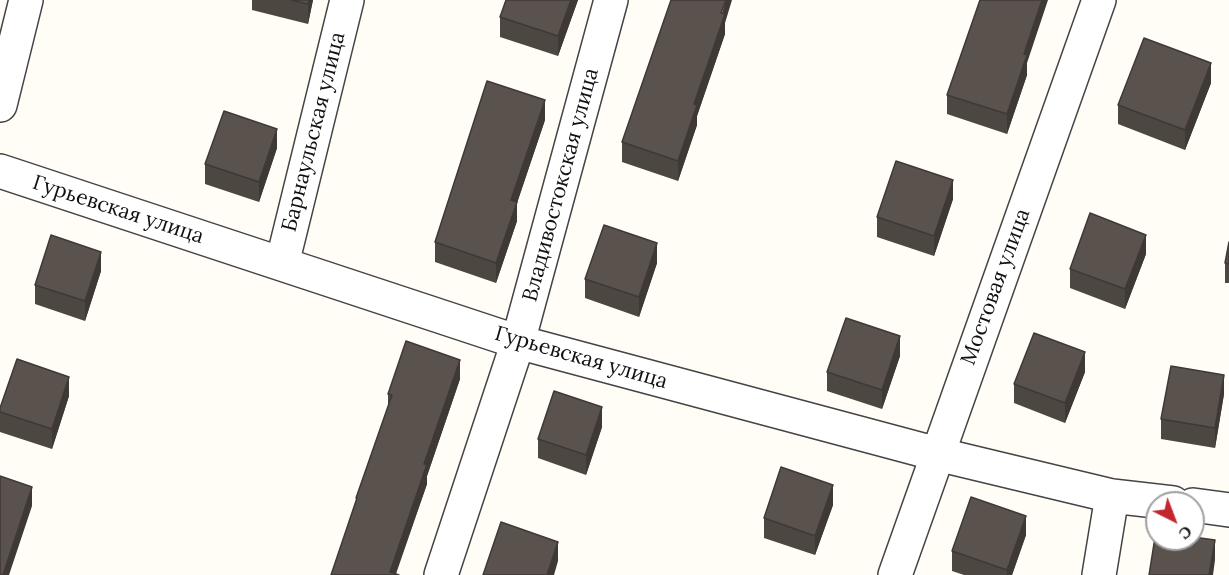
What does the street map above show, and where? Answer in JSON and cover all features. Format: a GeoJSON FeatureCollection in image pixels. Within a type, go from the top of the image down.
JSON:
{"type":"FeatureCollection","features":[{"type":"Feature","properties":{"kind":"street"},"geometry":{"type":"LineString","coordinates":[[0,105],[26,0]]}},
{"type":"Feature","properties":{"kind":"street","name":"Барнаульская улица"},"geometry":{"type":"LineString","coordinates":[[282,264],[347,0]]}},
{"type":"Feature","properties":{"kind":"street","name":"Владивостокская улица"},"geometry":{"type":"LineString","coordinates":[[441,575],[518,342],[611,0]]}},
{"type":"Feature","properties":{"kind":"street","name":"Мостовая улица"},"geometry":{"type":"LineString","coordinates":[[894,575],[1099,0]]}},
{"type":"Feature","properties":{"kind":"street","name":"Гурьевская улица"},"geometry":{"type":"LineString","coordinates":[[0,171],[518,342],[937,454],[1112,496],[1145,500]]}},
{"type":"Feature","properties":{"kind":"street"},"geometry":{"type":"LineString","coordinates":[[1099,575],[1112,496]]}},
{"type":"Feature","properties":{"kind":"street"},"geometry":{"type":"LineString","coordinates":[[1205,507],[1229,510]]}},
{"type":"Feature","properties":{"kind":"building"},"geometry":{"type":"Polygon","coordinates":[[[291,0],[309,0],[308,4],[291,0]]]}},
{"type":"Feature","properties":{"kind":"building"},"geometry":{"type":"Polygon","coordinates":[[[506,0],[571,0],[558,36],[500,17],[506,0]]]}},
{"type":"Feature","properties":{"kind":"building"},"geometry":{"type":"Polygon","coordinates":[[[671,0],[726,0],[721,13],[725,14],[694,104],[697,105],[678,161],[622,142],[671,0]]]}},
{"type":"Feature","properties":{"kind":"building"},"geometry":{"type":"Polygon","coordinates":[[[980,0],[1042,0],[1024,54],[1027,55],[1007,114],[947,95],[980,0]]]}},
{"type":"Feature","properties":{"kind":"building"},"geometry":{"type":"Polygon","coordinates":[[[1144,38],[1211,63],[1185,130],[1118,105],[1144,38]]]}},
{"type":"Feature","properties":{"kind":"building"},"geometry":{"type":"Polygon","coordinates":[[[487,81],[545,100],[511,200],[517,202],[496,263],[435,242],[487,81]]]}},
{"type":"Feature","properties":{"kind":"building"},"geometry":{"type":"Polygon","coordinates":[[[224,111],[277,129],[259,182],[205,164],[224,111]]]}},
{"type":"Feature","properties":{"kind":"building"},"geometry":{"type":"Polygon","coordinates":[[[896,161],[953,180],[934,236],[877,217],[896,161]]]}},
{"type":"Feature","properties":{"kind":"building"},"geometry":{"type":"Polygon","coordinates":[[[1090,213],[1146,235],[1125,289],[1070,269],[1090,213]]]}},
{"type":"Feature","properties":{"kind":"building"},"geometry":{"type":"Polygon","coordinates":[[[604,225],[657,243],[639,297],[585,279],[604,225]]]}},
{"type":"Feature","properties":{"kind":"building"},"geometry":{"type":"Polygon","coordinates":[[[51,235],[101,252],[85,301],[35,285],[51,235]]]}},
{"type":"Feature","properties":{"kind":"building"},"geometry":{"type":"Polygon","coordinates":[[[1229,242],[1229,264],[1225,263],[1229,242]]]}},
{"type":"Feature","properties":{"kind":"building"},"geometry":{"type":"Polygon","coordinates":[[[846,318],[900,336],[882,390],[827,372],[846,318]]]}},
{"type":"Feature","properties":{"kind":"building"},"geometry":{"type":"Polygon","coordinates":[[[1034,333],[1085,352],[1065,403],[1014,384],[1034,333]]]}},
{"type":"Feature","properties":{"kind":"building"},"geometry":{"type":"Polygon","coordinates":[[[406,341],[460,360],[390,572],[399,575],[331,575],[392,395],[388,394],[406,341]]]}},
{"type":"Feature","properties":{"kind":"building"},"geometry":{"type":"Polygon","coordinates":[[[17,359],[69,377],[52,429],[0,412],[17,359]]]}},
{"type":"Feature","properties":{"kind":"building"},"geometry":{"type":"Polygon","coordinates":[[[1171,366],[1224,375],[1215,428],[1161,419],[1171,366]]]}},
{"type":"Feature","properties":{"kind":"building"},"geometry":{"type":"Polygon","coordinates":[[[554,391],[602,407],[586,455],[538,439],[554,391]]]}},
{"type":"Feature","properties":{"kind":"building"},"geometry":{"type":"Polygon","coordinates":[[[781,467],[833,485],[815,536],[764,518],[781,467]]]}},
{"type":"Feature","properties":{"kind":"building"},"geometry":{"type":"Polygon","coordinates":[[[0,476],[32,487],[3,575],[0,575],[0,476]]]}},
{"type":"Feature","properties":{"kind":"building"},"geometry":{"type":"Polygon","coordinates":[[[971,497],[1026,516],[1007,570],[952,551],[971,497]]]}},
{"type":"Feature","properties":{"kind":"building"},"geometry":{"type":"Polygon","coordinates":[[[501,522],[558,542],[547,575],[483,575],[501,522]]]}},
{"type":"Feature","properties":{"kind":"building"},"geometry":{"type":"Polygon","coordinates":[[[1205,539],[1215,540],[1209,575],[1149,575],[1153,551],[1205,551],[1205,539]]]}}]}
